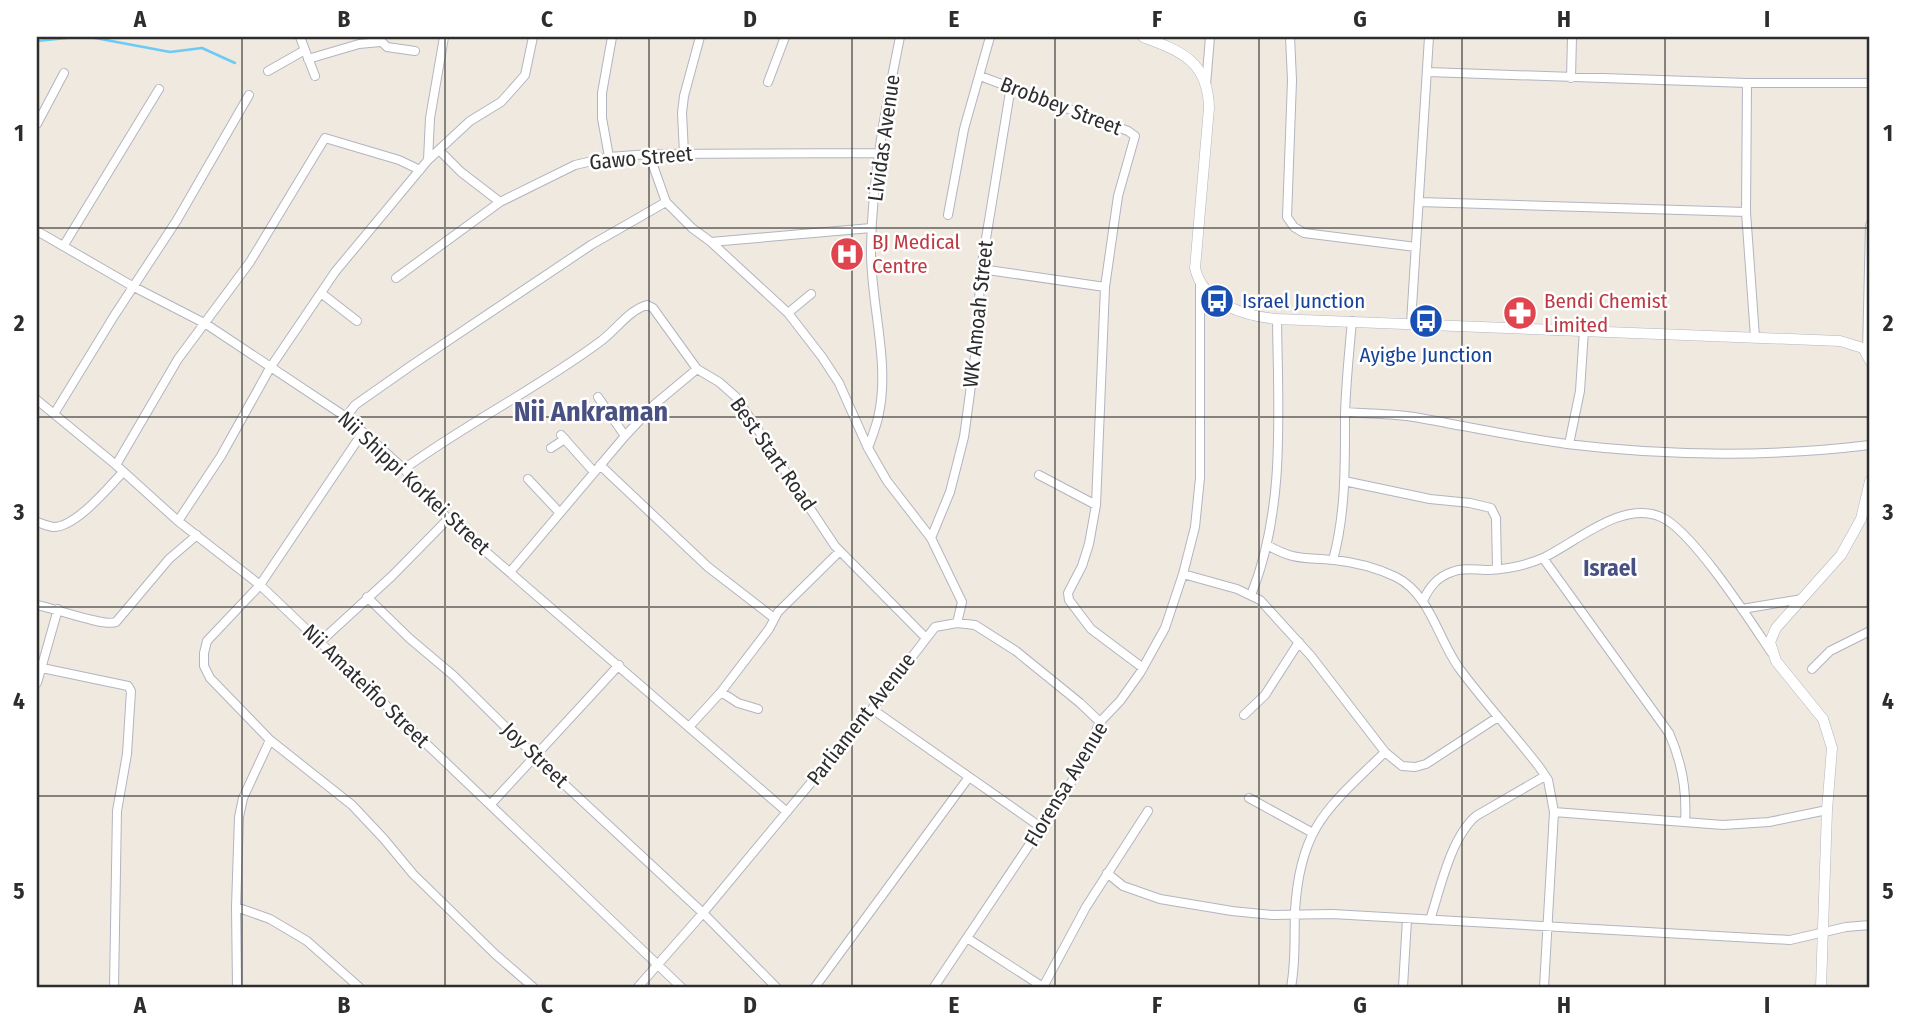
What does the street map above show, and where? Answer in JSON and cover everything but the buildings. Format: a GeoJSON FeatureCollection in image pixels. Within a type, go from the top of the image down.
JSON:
{"type":"FeatureCollection","features":[{"type":"Feature","properties":{"kind":"street"},"geometry":{"type":"LineString","coordinates":[[300,37],[315,76]]}},
{"type":"Feature","properties":{"kind":"street"},"geometry":{"type":"LineString","coordinates":[[428,160],[430,118],[444,37]]}},
{"type":"Feature","properties":{"kind":"street"},"geometry":{"type":"LineString","coordinates":[[178,521],[221,456],[270,368],[359,241],[428,160],[470,121],[501,102],[512,91],[525,75],[533,37]]}},
{"type":"Feature","properties":{"kind":"street"},"geometry":{"type":"LineString","coordinates":[[609,157],[602,93],[612,37]]}},
{"type":"Feature","properties":{"kind":"street"},"geometry":{"type":"LineString","coordinates":[[684,153],[683,104],[701,37]]}},
{"type":"Feature","properties":{"kind":"street"},"geometry":{"type":"LineString","coordinates":[[768,82],[785,37]]}},
{"type":"Feature","properties":{"kind":"street","name":"Lividas Avenue"},"geometry":{"type":"LineString","coordinates":[[868,448],[880,412],[881,372],[870,252],[871,228],[878,153],[900,37]]}},
{"type":"Feature","properties":{"kind":"street"},"geometry":{"type":"LineString","coordinates":[[948,215],[964,129],[990,37]]}},
{"type":"Feature","properties":{"kind":"street"},"geometry":{"type":"LineString","coordinates":[[1143,37],[1187,56],[1196,64],[1206,85]]}},
{"type":"Feature","properties":{"kind":"street"},"geometry":{"type":"LineString","coordinates":[[1210,37],[1206,85],[1209,108],[1195,268],[1200,282],[1212,296],[1236,309],[1277,319],[1840,341],[1856,344],[1869,357]]}},
{"type":"Feature","properties":{"kind":"street"},"geometry":{"type":"LineString","coordinates":[[1290,37],[1292,80],[1287,217],[1294,227],[1304,233],[1416,247]]}},
{"type":"Feature","properties":{"kind":"street"},"geometry":{"type":"LineString","coordinates":[[1412,323],[1429,37]]}},
{"type":"Feature","properties":{"kind":"street"},"geometry":{"type":"LineString","coordinates":[[1571,79],[1572,37]]}},
{"type":"Feature","properties":{"kind":"street"},"geometry":{"type":"LineString","coordinates":[[308,59],[380,39],[391,47],[415,51]]}},
{"type":"Feature","properties":{"kind":"street"},"geometry":{"type":"LineString","coordinates":[[268,71],[305,50]]}},
{"type":"Feature","properties":{"kind":"street"},"geometry":{"type":"LineString","coordinates":[[1428,72],[1571,79],[1870,83]]}},
{"type":"Feature","properties":{"kind":"street"},"geometry":{"type":"LineString","coordinates":[[37,124],[40,110],[64,73]]}},
{"type":"Feature","properties":{"kind":"street","name":"Brobbey Street"},"geometry":{"type":"LineString","coordinates":[[980,76],[1012,86],[1135,136],[1118,196],[1105,287]]}},
{"type":"Feature","properties":{"kind":"street"},"geometry":{"type":"LineString","coordinates":[[1747,83],[1746,212],[1755,337]]}},
{"type":"Feature","properties":{"kind":"street","name":"WK Amoah Street"},"geometry":{"type":"LineString","coordinates":[[931,538],[950,492],[964,437],[976,349],[981,269],[1012,86]]}},
{"type":"Feature","properties":{"kind":"street"},"geometry":{"type":"LineString","coordinates":[[64,245],[159,89]]}},
{"type":"Feature","properties":{"kind":"street"},"geometry":{"type":"LineString","coordinates":[[54,414],[177,220],[249,95]]}},
{"type":"Feature","properties":{"kind":"street"},"geometry":{"type":"LineString","coordinates":[[37,522],[52,527],[69,522],[100,498],[120,469],[178,359],[192,338],[206,324],[272,228],[325,138],[399,160],[420,170]]}},
{"type":"Feature","properties":{"kind":"street"},"geometry":{"type":"LineString","coordinates":[[439,150],[461,172],[500,202]]}},
{"type":"Feature","properties":{"kind":"street","name":"Gawo Street"},"geometry":{"type":"LineString","coordinates":[[396,278],[500,202],[575,165],[609,157],[649,154],[878,153]]}},
{"type":"Feature","properties":{"kind":"street"},"geometry":{"type":"LineString","coordinates":[[649,154],[666,202],[789,313],[839,383],[868,448],[887,481],[931,538],[962,602],[957,623],[975,625],[1016,652],[1100,722]]}},
{"type":"Feature","properties":{"kind":"street"},"geometry":{"type":"LineString","coordinates":[[346,416],[355,405],[412,365],[591,245],[666,202]]}},
{"type":"Feature","properties":{"kind":"street"},"geometry":{"type":"LineString","coordinates":[[1419,202],[1746,212]]}},
{"type":"Feature","properties":{"kind":"street"},"geometry":{"type":"LineString","coordinates":[[1869,357],[1870,225]]}},
{"type":"Feature","properties":{"kind":"street"},"geometry":{"type":"LineString","coordinates":[[711,242],[871,228]]}},
{"type":"Feature","properties":{"kind":"street","name":"Nii Shippi Korkei Street"},"geometry":{"type":"LineString","coordinates":[[37,231],[134,287],[206,324],[346,416],[404,470],[448,519],[787,812]]}},
{"type":"Feature","properties":{"kind":"street"},"geometry":{"type":"LineString","coordinates":[[981,269],[1105,287],[1096,505],[1089,544],[1082,566],[1070,586],[1069,600],[1091,629],[1143,668]]}},
{"type":"Feature","properties":{"kind":"street","name":"Florensa Avenue"},"geometry":{"type":"LineString","coordinates":[[934,987],[1042,828],[1074,778],[1100,722],[1120,701],[1143,668],[1165,628],[1195,527],[1200,478],[1200,282]]}},
{"type":"Feature","properties":{"kind":"street"},"geometry":{"type":"LineString","coordinates":[[321,293],[358,321]]}},
{"type":"Feature","properties":{"kind":"street"},"geometry":{"type":"LineString","coordinates":[[789,313],[811,294]]}},
{"type":"Feature","properties":{"kind":"street","name":"Best Start Road"},"geometry":{"type":"LineString","coordinates":[[404,470],[572,362],[612,332],[638,307],[647,305],[653,308],[696,369],[719,382],[736,397],[840,551],[926,638]]}},
{"type":"Feature","properties":{"kind":"street"},"geometry":{"type":"LineString","coordinates":[[1251,595],[1262,568],[1267,545],[1277,456],[1277,319]]}},
{"type":"Feature","properties":{"kind":"street"},"geometry":{"type":"LineString","coordinates":[[1333,560],[1339,538],[1345,481],[1345,412],[1352,321]]}},
{"type":"Feature","properties":{"kind":"street"},"geometry":{"type":"LineString","coordinates":[[1569,444],[1580,391],[1584,330]]}},
{"type":"Feature","properties":{"kind":"street"},"geometry":{"type":"LineString","coordinates":[[511,571],[625,436],[655,404],[696,369]]}},
{"type":"Feature","properties":{"kind":"street"},"geometry":{"type":"LineString","coordinates":[[597,397],[625,436]]}},
{"type":"Feature","properties":{"kind":"street","name":"Nii Amateifio Street"},"geometry":{"type":"LineString","coordinates":[[37,400],[178,521],[260,585],[681,987]]}},
{"type":"Feature","properties":{"kind":"street"},"geometry":{"type":"LineString","coordinates":[[1345,412],[1412,417],[1489,433],[1569,444],[1737,453],[1842,449],[1870,445]]}},
{"type":"Feature","properties":{"kind":"street"},"geometry":{"type":"LineString","coordinates":[[363,432],[260,585],[207,641],[204,666],[210,678],[270,740],[352,805],[413,874],[530,986]]}},
{"type":"Feature","properties":{"kind":"street"},"geometry":{"type":"LineString","coordinates":[[551,448],[563,437],[708,568],[774,618]]}},
{"type":"Feature","properties":{"kind":"street"},"geometry":{"type":"LineString","coordinates":[[1039,475],[1096,505]]}},
{"type":"Feature","properties":{"kind":"street"},"geometry":{"type":"LineString","coordinates":[[528,479],[559,512]]}},
{"type":"Feature","properties":{"kind":"street"},"geometry":{"type":"LineString","coordinates":[[1345,481],[1430,499],[1491,508],[1496,518],[1497,569]]}},
{"type":"Feature","properties":{"kind":"street"},"geometry":{"type":"LineString","coordinates":[[1772,654],[1772,635],[1841,555],[1853,537],[1861,519],[1870,481]]}},
{"type":"Feature","properties":{"kind":"street"},"geometry":{"type":"LineString","coordinates":[[1423,601],[1433,583],[1450,572],[1461,569],[1497,569],[1543,558],[1629,513],[1642,512],[1665,518],[1690,541],[1828,728],[1832,756],[1827,810],[1821,987]]}},
{"type":"Feature","properties":{"kind":"street"},"geometry":{"type":"LineString","coordinates":[[320,642],[386,582],[448,519]]}},
{"type":"Feature","properties":{"kind":"street"},"geometry":{"type":"LineString","coordinates":[[37,605],[105,623],[116,622],[170,559],[197,535]]}},
{"type":"Feature","properties":{"kind":"street"},"geometry":{"type":"LineString","coordinates":[[1267,545],[1283,554],[1303,560],[1333,560],[1376,569],[1409,585],[1423,601],[1450,654],[1545,776],[1554,812],[1544,987]]}},
{"type":"Feature","properties":{"kind":"street"},"geometry":{"type":"LineString","coordinates":[[689,727],[721,692],[778,612],[840,551]]}},
{"type":"Feature","properties":{"kind":"street"},"geometry":{"type":"LineString","coordinates":[[1543,558],[1669,733],[1681,765],[1685,787],[1685,822]]}},
{"type":"Feature","properties":{"kind":"street"},"geometry":{"type":"LineString","coordinates":[[1183,574],[1251,595],[1268,608],[1299,642],[1385,752],[1402,766],[1420,767],[1498,717]]}},
{"type":"Feature","properties":{"kind":"street","name":"Joy Street"},"geometry":{"type":"LineString","coordinates":[[367,597],[703,913],[776,987]]}},
{"type":"Feature","properties":{"kind":"street"},"geometry":{"type":"LineString","coordinates":[[1742,609],[1802,599]]}},
{"type":"Feature","properties":{"kind":"street"},"geometry":{"type":"LineString","coordinates":[[37,683],[58,609]]}},
{"type":"Feature","properties":{"kind":"street","name":"Parliament Avenue"},"geometry":{"type":"LineString","coordinates":[[638,987],[872,709],[935,627],[957,623]]}},
{"type":"Feature","properties":{"kind":"street"},"geometry":{"type":"LineString","coordinates":[[1812,669],[1830,651],[1847,640],[1870,631]]}},
{"type":"Feature","properties":{"kind":"street"},"geometry":{"type":"LineString","coordinates":[[1244,715],[1265,695],[1299,642]]}},
{"type":"Feature","properties":{"kind":"street"},"geometry":{"type":"LineString","coordinates":[[491,804],[619,665]]}},
{"type":"Feature","properties":{"kind":"street"},"geometry":{"type":"LineString","coordinates":[[42,668],[109,681],[128,686],[131,691],[127,754],[117,811],[114,987]]}},
{"type":"Feature","properties":{"kind":"street"},"geometry":{"type":"LineString","coordinates":[[721,692],[758,709]]}},
{"type":"Feature","properties":{"kind":"street"},"geometry":{"type":"LineString","coordinates":[[872,709],[1042,828]]}},
{"type":"Feature","properties":{"kind":"street"},"geometry":{"type":"LineString","coordinates":[[237,987],[236,907],[241,808],[270,740]]}},
{"type":"Feature","properties":{"kind":"street"},"geometry":{"type":"LineString","coordinates":[[1291,987],[1300,867],[1311,832],[1328,808],[1385,752]]}},
{"type":"Feature","properties":{"kind":"street"},"geometry":{"type":"LineString","coordinates":[[1430,920],[1452,854],[1467,823],[1545,776]]}},
{"type":"Feature","properties":{"kind":"street"},"geometry":{"type":"LineString","coordinates":[[815,987],[969,777]]}},
{"type":"Feature","properties":{"kind":"street"},"geometry":{"type":"LineString","coordinates":[[1249,798],[1311,832]]}},
{"type":"Feature","properties":{"kind":"street"},"geometry":{"type":"LineString","coordinates":[[1554,812],[1723,825],[1769,822],[1827,810]]}},
{"type":"Feature","properties":{"kind":"street"},"geometry":{"type":"LineString","coordinates":[[967,938],[1043,987],[1107,873],[1148,811]]}},
{"type":"Feature","properties":{"kind":"street"},"geometry":{"type":"LineString","coordinates":[[1107,873],[1124,886],[1160,899],[1232,911],[1295,915],[1332,914],[1790,940],[1846,927],[1870,925]]}},
{"type":"Feature","properties":{"kind":"street"},"geometry":{"type":"LineString","coordinates":[[236,907],[270,919],[307,941],[359,987]]}},
{"type":"Feature","properties":{"kind":"street"},"geometry":{"type":"LineString","coordinates":[[1403,987],[1407,919]]}},
{"type":"Feature","properties":{"kind":"waterway"},"geometry":{"type":"LineString","coordinates":[[37,41],[76,37]]}},
{"type":"Feature","properties":{"kind":"waterway"},"geometry":{"type":"LineString","coordinates":[[90,37],[170,52],[202,48],[235,63]]}},
{"type":"Feature","properties":{"kind":"place","name":"BJ Medical Centre"},"geometry":{"type":"Point","coordinates":[847,254]}},
{"type":"Feature","properties":{"kind":"place","name":"Israel Junction"},"geometry":{"type":"Point","coordinates":[1217,301]}},
{"type":"Feature","properties":{"kind":"place","name":"Bendi Chemist Limited"},"geometry":{"type":"Point","coordinates":[1520,313]}},
{"type":"Feature","properties":{"kind":"place","name":"Ayigbe Junction"},"geometry":{"type":"Point","coordinates":[1426,321]}},
{"type":"Feature","properties":{"kind":"district","name":"Nii Ankraman"},"geometry":{"type":"Point","coordinates":[591,411]}},
{"type":"Feature","properties":{"kind":"district","name":"Israel"},"geometry":{"type":"Point","coordinates":[1610,568]}}]}
